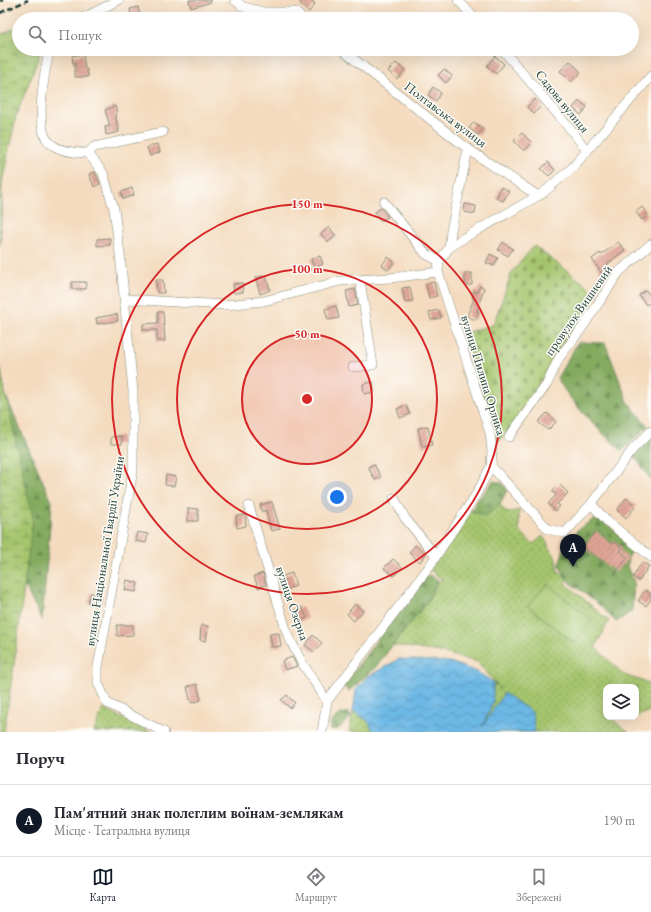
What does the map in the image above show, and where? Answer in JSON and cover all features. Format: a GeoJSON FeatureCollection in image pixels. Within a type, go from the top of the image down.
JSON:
{"type":"FeatureCollection","features":[{"type":"Feature","properties":{"kind":"street"},"geometry":{"type":"LineString","coordinates":[[95,12],[119,0]]}},
{"type":"Feature","properties":{"kind":"street"},"geometry":{"type":"LineString","coordinates":[[235,0],[243,7],[264,12],[294,12]]}},
{"type":"Feature","properties":{"kind":"street"},"geometry":{"type":"LineString","coordinates":[[458,0],[469,12]]}},
{"type":"Feature","properties":{"kind":"street"},"geometry":{"type":"LineString","coordinates":[[49,56],[41,110],[45,137],[49,143],[78,153],[88,153],[94,147],[163,132]]}},
{"type":"Feature","properties":{"kind":"street","name":"Полтавська вулиця"},"geometry":{"type":"LineString","coordinates":[[350,56],[468,148],[538,196]]}},
{"type":"Feature","properties":{"kind":"street","name":"Садова вулиця"},"geometry":{"type":"LineString","coordinates":[[508,56],[572,131],[587,151]]}},
{"type":"Feature","properties":{"kind":"street"},"geometry":{"type":"LineString","coordinates":[[384,202],[426,254],[439,261],[449,248],[462,239],[543,193],[573,167],[651,76]]}},
{"type":"Feature","properties":{"kind":"street"},"geometry":{"type":"LineString","coordinates":[[449,248],[451,231],[468,148]]}},
{"type":"Feature","properties":{"kind":"street","name":"вулиця Національної Гвардії України"},"geometry":{"type":"LineString","coordinates":[[88,153],[103,173],[114,209],[125,299],[133,391],[133,470],[98,667],[98,683],[107,703],[164,732]]}},
{"type":"Feature","properties":{"kind":"street","name":"провулок Вишневий"},"geometry":{"type":"LineString","coordinates":[[509,437],[547,384],[559,358],[582,328],[618,272],[651,244]]}},
{"type":"Feature","properties":{"kind":"street","name":"вулиця Пилипа Орлика"},"geometry":{"type":"LineString","coordinates":[[322,732],[327,701],[436,556],[477,493],[491,466],[492,451],[490,433],[438,272],[439,261]]}},
{"type":"Feature","properties":{"kind":"street"},"geometry":{"type":"LineString","coordinates":[[125,299],[226,305],[264,301],[340,280],[390,278],[438,272]]}},
{"type":"Feature","properties":{"kind":"street"},"geometry":{"type":"LineString","coordinates":[[353,367],[373,365],[360,280]]}},
{"type":"Feature","properties":{"kind":"street"},"geometry":{"type":"LineString","coordinates":[[491,466],[548,529],[565,533],[633,449],[651,431]]}},
{"type":"Feature","properties":{"kind":"street"},"geometry":{"type":"LineString","coordinates":[[394,498],[405,518],[436,556]]}},
{"type":"Feature","properties":{"kind":"street"},"geometry":{"type":"LineString","coordinates":[[590,504],[607,521],[651,557]]}},
{"type":"Feature","properties":{"kind":"street","name":"вулиця Озерна"},"geometry":{"type":"LineString","coordinates":[[249,506],[287,633],[301,661],[327,701]]}},
{"type":"Feature","properties":{"kind":"green space"},"geometry":{"type":"Polygon","coordinates":[[[12,29],[12,56],[39,56],[16,116],[2,182],[0,245],[0,35],[12,29]]]}},
{"type":"Feature","properties":{"kind":"green space"},"geometry":{"type":"Polygon","coordinates":[[[534,246],[598,294],[563,344],[511,430],[498,441],[463,333],[493,325],[512,272],[534,246]]]}},
{"type":"Feature","properties":{"kind":"green space"},"geometry":{"type":"Polygon","coordinates":[[[578,342],[605,343],[628,402],[648,426],[622,451],[578,408],[557,378],[578,342]]]}},
{"type":"Feature","properties":{"kind":"green space"},"geometry":{"type":"Polygon","coordinates":[[[0,365],[5,394],[52,502],[42,620],[12,561],[0,551],[0,365]]]}},
{"type":"Feature","properties":{"kind":"green space"},"geometry":{"type":"Polygon","coordinates":[[[0,370],[33,518],[4,732],[0,732],[0,370]]]}},
{"type":"Feature","properties":{"kind":"green space"},"geometry":{"type":"Polygon","coordinates":[[[651,435],[651,480],[633,454],[651,435]]]}},
{"type":"Feature","properties":{"kind":"green space"},"geometry":{"type":"Polygon","coordinates":[[[493,481],[502,483],[507,490],[499,506],[484,516],[472,511],[476,502],[493,481]]]}},
{"type":"Feature","properties":{"kind":"green space"},"geometry":{"type":"Polygon","coordinates":[[[500,505],[507,513],[519,510],[519,530],[533,544],[543,536],[556,558],[558,572],[559,571],[568,579],[565,583],[609,621],[595,647],[624,675],[651,684],[651,711],[639,715],[639,684],[603,684],[603,720],[613,720],[629,732],[476,732],[493,682],[501,690],[478,662],[440,652],[393,645],[427,602],[437,583],[442,580],[430,570],[470,510],[484,515],[500,505]]]}},
{"type":"Feature","properties":{"kind":"green space"},"geometry":{"type":"Polygon","coordinates":[[[594,519],[603,521],[634,547],[628,558],[627,567],[634,582],[632,611],[616,622],[602,607],[567,580],[559,564],[566,542],[576,540],[577,530],[594,519]]]}},
{"type":"Feature","properties":{"kind":"green space"},"geometry":{"type":"Polygon","coordinates":[[[429,575],[438,580],[428,600],[374,669],[349,691],[343,686],[420,582],[429,575]]]}},
{"type":"Feature","properties":{"kind":"green space"},"geometry":{"type":"Polygon","coordinates":[[[547,584],[592,620],[574,643],[528,606],[547,584]]]}},
{"type":"Feature","properties":{"kind":"green space"},"geometry":{"type":"Polygon","coordinates":[[[103,709],[151,732],[94,732],[103,709]]]}},
{"type":"Feature","properties":{"kind":"green space"},"geometry":{"type":"Polygon","coordinates":[[[353,711],[368,721],[380,732],[349,732],[353,711]]]}},
{"type":"Feature","properties":{"kind":"green space"},"geometry":{"type":"Polygon","coordinates":[[[348,712],[351,717],[338,729],[330,730],[330,723],[338,715],[348,712]]]}},
{"type":"Feature","properties":{"kind":"water"},"geometry":{"type":"Polygon","coordinates":[[[399,659],[450,662],[477,672],[493,682],[493,703],[482,727],[504,693],[532,712],[535,732],[374,732],[368,721],[353,711],[356,690],[367,677],[399,659]]]}},
{"type":"Feature","properties":{"kind":"building"},"geometry":{"type":"Polygon","coordinates":[[[189,0],[211,0],[211,2],[191,8],[189,0]]]}},
{"type":"Feature","properties":{"kind":"building"},"geometry":{"type":"Polygon","coordinates":[[[304,0],[311,0],[315,4],[309,12],[300,4],[304,0]]]}},
{"type":"Feature","properties":{"kind":"building"},"geometry":{"type":"Polygon","coordinates":[[[138,7],[139,12],[131,12],[130,9],[138,7]]]}},
{"type":"Feature","properties":{"kind":"building"},"geometry":{"type":"Polygon","coordinates":[[[72,56],[83,56],[88,77],[75,77],[75,63],[73,63],[72,56]]]}},
{"type":"Feature","properties":{"kind":"building"},"geometry":{"type":"Polygon","coordinates":[[[495,56],[504,64],[496,74],[487,66],[495,56]]]}},
{"type":"Feature","properties":{"kind":"building"},"geometry":{"type":"Polygon","coordinates":[[[570,61],[581,72],[571,82],[560,71],[570,61]]]}},
{"type":"Feature","properties":{"kind":"building"},"geometry":{"type":"Polygon","coordinates":[[[396,63],[405,70],[397,79],[388,71],[396,63]]]}},
{"type":"Feature","properties":{"kind":"building"},"geometry":{"type":"Polygon","coordinates":[[[444,69],[452,76],[446,83],[438,75],[444,69]]]}},
{"type":"Feature","properties":{"kind":"building"},"geometry":{"type":"Polygon","coordinates":[[[433,87],[441,93],[436,101],[428,95],[433,87]]]}},
{"type":"Feature","properties":{"kind":"building"},"geometry":{"type":"Polygon","coordinates":[[[535,99],[541,106],[534,114],[527,107],[535,99]]]}},
{"type":"Feature","properties":{"kind":"building"},"geometry":{"type":"Polygon","coordinates":[[[579,101],[587,107],[581,115],[573,108],[579,101]]]}},
{"type":"Feature","properties":{"kind":"building"},"geometry":{"type":"Polygon","coordinates":[[[115,106],[117,113],[115,114],[119,132],[106,135],[105,127],[110,126],[105,110],[115,106]]]}},
{"type":"Feature","properties":{"kind":"building"},"geometry":{"type":"Polygon","coordinates":[[[474,122],[483,129],[478,135],[469,128],[474,122]]]}},
{"type":"Feature","properties":{"kind":"building"},"geometry":{"type":"Polygon","coordinates":[[[522,133],[532,143],[524,151],[514,141],[522,133]]]}},
{"type":"Feature","properties":{"kind":"building"},"geometry":{"type":"Polygon","coordinates":[[[157,144],[160,152],[150,156],[147,147],[157,144]]]}},
{"type":"Feature","properties":{"kind":"building"},"geometry":{"type":"Polygon","coordinates":[[[548,162],[555,170],[549,176],[541,169],[548,162]]]}},
{"type":"Feature","properties":{"kind":"building"},"geometry":{"type":"Polygon","coordinates":[[[95,172],[100,184],[94,187],[89,174],[95,172]]]}},
{"type":"Feature","properties":{"kind":"building"},"geometry":{"type":"Polygon","coordinates":[[[501,187],[509,191],[503,201],[496,198],[501,187]]]}},
{"type":"Feature","properties":{"kind":"building"},"geometry":{"type":"Polygon","coordinates":[[[132,188],[134,195],[123,199],[121,192],[132,188]]]}},
{"type":"Feature","properties":{"kind":"building"},"geometry":{"type":"Polygon","coordinates":[[[465,204],[476,206],[475,214],[464,212],[465,204]]]}},
{"type":"Feature","properties":{"kind":"building"},"geometry":{"type":"Polygon","coordinates":[[[642,207],[648,215],[642,220],[636,212],[642,207]]]}},
{"type":"Feature","properties":{"kind":"building"},"geometry":{"type":"Polygon","coordinates":[[[381,208],[388,217],[380,221],[375,212],[381,208]]]}},
{"type":"Feature","properties":{"kind":"building"},"geometry":{"type":"Polygon","coordinates":[[[329,227],[336,236],[328,242],[321,234],[329,227]]]}},
{"type":"Feature","properties":{"kind":"building"},"geometry":{"type":"Polygon","coordinates":[[[110,238],[110,245],[97,246],[97,239],[110,238]]]}},
{"type":"Feature","properties":{"kind":"building"},"geometry":{"type":"Polygon","coordinates":[[[503,242],[513,249],[508,256],[498,250],[503,242]]]}},
{"type":"Feature","properties":{"kind":"building"},"geometry":{"type":"Polygon","coordinates":[[[618,242],[625,250],[607,264],[611,269],[603,275],[592,259],[600,253],[601,255],[618,242]]]}},
{"type":"Feature","properties":{"kind":"building"},"geometry":{"type":"Polygon","coordinates":[[[490,254],[498,258],[494,266],[486,263],[490,254]]]}},
{"type":"Feature","properties":{"kind":"building"},"geometry":{"type":"Polygon","coordinates":[[[320,256],[323,264],[314,268],[311,259],[320,256]]]}},
{"type":"Feature","properties":{"kind":"building"},"geometry":{"type":"Polygon","coordinates":[[[388,257],[394,262],[388,270],[382,265],[388,257]]]}},
{"type":"Feature","properties":{"kind":"building"},"geometry":{"type":"Polygon","coordinates":[[[465,273],[472,273],[472,285],[465,285],[465,273]]]}},
{"type":"Feature","properties":{"kind":"building"},"geometry":{"type":"Polygon","coordinates":[[[266,275],[270,290],[260,294],[256,278],[266,275]]]}},
{"type":"Feature","properties":{"kind":"building"},"geometry":{"type":"Polygon","coordinates":[[[156,280],[163,280],[164,293],[157,293],[156,280]]]}},
{"type":"Feature","properties":{"kind":"building"},"geometry":{"type":"Polygon","coordinates":[[[72,282],[86,282],[86,289],[72,289],[72,282]]]}},
{"type":"Feature","properties":{"kind":"building"},"geometry":{"type":"Polygon","coordinates":[[[434,282],[437,296],[429,298],[426,284],[434,282]]]}},
{"type":"Feature","properties":{"kind":"building"},"geometry":{"type":"Polygon","coordinates":[[[242,283],[243,292],[234,293],[233,284],[242,283]]]}},
{"type":"Feature","properties":{"kind":"building"},"geometry":{"type":"Polygon","coordinates":[[[480,286],[484,288],[477,311],[479,311],[475,320],[467,316],[474,299],[472,298],[474,291],[477,292],[480,286]]]}},
{"type":"Feature","properties":{"kind":"building"},"geometry":{"type":"Polygon","coordinates":[[[410,287],[413,301],[405,302],[402,288],[410,287]]]}},
{"type":"Feature","properties":{"kind":"building"},"geometry":{"type":"Polygon","coordinates":[[[355,289],[358,305],[349,307],[346,291],[355,289]]]}},
{"type":"Feature","properties":{"kind":"building"},"geometry":{"type":"Polygon","coordinates":[[[646,290],[651,297],[651,302],[646,305],[639,295],[646,290]]]}},
{"type":"Feature","properties":{"kind":"building"},"geometry":{"type":"Polygon","coordinates":[[[336,306],[339,318],[328,320],[325,309],[336,306]]]}},
{"type":"Feature","properties":{"kind":"building"},"geometry":{"type":"Polygon","coordinates":[[[439,310],[441,318],[431,320],[429,312],[439,310]]]}},
{"type":"Feature","properties":{"kind":"building"},"geometry":{"type":"Polygon","coordinates":[[[158,312],[163,312],[165,341],[157,341],[157,330],[143,330],[143,324],[158,323],[158,312]]]}},
{"type":"Feature","properties":{"kind":"building"},"geometry":{"type":"Polygon","coordinates":[[[117,314],[118,321],[97,324],[96,318],[117,314]]]}},
{"type":"Feature","properties":{"kind":"building"},"geometry":{"type":"Polygon","coordinates":[[[373,382],[374,392],[364,394],[363,384],[373,382]]]}},
{"type":"Feature","properties":{"kind":"building"},"geometry":{"type":"Polygon","coordinates":[[[406,405],[410,414],[400,418],[397,409],[406,405]]]}},
{"type":"Feature","properties":{"kind":"building"},"geometry":{"type":"Polygon","coordinates":[[[547,413],[556,422],[548,430],[538,422],[547,413]]]}},
{"type":"Feature","properties":{"kind":"building"},"geometry":{"type":"Polygon","coordinates":[[[428,426],[432,445],[422,447],[418,428],[428,426]]]}},
{"type":"Feature","properties":{"kind":"building"},"geometry":{"type":"Polygon","coordinates":[[[122,436],[122,444],[111,444],[111,437],[122,436]]]}},
{"type":"Feature","properties":{"kind":"building"},"geometry":{"type":"Polygon","coordinates":[[[374,464],[381,477],[375,480],[368,467],[374,464]]]}},
{"type":"Feature","properties":{"kind":"building"},"geometry":{"type":"Polygon","coordinates":[[[166,475],[176,477],[174,486],[165,485],[166,475]]]}},
{"type":"Feature","properties":{"kind":"building"},"geometry":{"type":"Polygon","coordinates":[[[559,484],[568,493],[557,504],[560,506],[556,511],[548,504],[556,495],[552,491],[559,484]]]}},
{"type":"Feature","properties":{"kind":"building"},"geometry":{"type":"Polygon","coordinates":[[[626,498],[636,506],[626,518],[617,510],[626,498]]]}},
{"type":"Feature","properties":{"kind":"building"},"geometry":{"type":"Polygon","coordinates":[[[272,502],[280,529],[271,531],[266,510],[262,512],[260,505],[272,502]]]}},
{"type":"Feature","properties":{"kind":"building"},"geometry":{"type":"Polygon","coordinates":[[[188,508],[198,509],[198,521],[188,521],[188,508]]]}},
{"type":"Feature","properties":{"kind":"building"},"geometry":{"type":"Polygon","coordinates":[[[245,515],[246,526],[237,528],[236,516],[245,515]]]}},
{"type":"Feature","properties":{"kind":"building"},"geometry":{"type":"Polygon","coordinates":[[[596,531],[612,544],[614,541],[622,548],[620,551],[628,558],[616,572],[583,547],[596,531]]]}},
{"type":"Feature","properties":{"kind":"building"},"geometry":{"type":"Polygon","coordinates":[[[137,532],[148,534],[146,543],[135,541],[137,532]]]}},
{"type":"Feature","properties":{"kind":"building"},"geometry":{"type":"Polygon","coordinates":[[[415,545],[426,554],[420,562],[409,553],[415,545]]]}},
{"type":"Feature","properties":{"kind":"building"},"geometry":{"type":"Polygon","coordinates":[[[393,559],[402,567],[394,576],[384,568],[393,559]]]}},
{"type":"Feature","properties":{"kind":"building"},"geometry":{"type":"Polygon","coordinates":[[[642,562],[649,566],[639,581],[633,577],[642,562]]]}},
{"type":"Feature","properties":{"kind":"building"},"geometry":{"type":"Polygon","coordinates":[[[263,573],[266,585],[258,588],[254,576],[263,573]]]}},
{"type":"Feature","properties":{"kind":"building"},"geometry":{"type":"Polygon","coordinates":[[[292,573],[296,586],[287,589],[283,576],[292,573]]]}},
{"type":"Feature","properties":{"kind":"building"},"geometry":{"type":"Polygon","coordinates":[[[127,580],[138,583],[136,592],[125,590],[127,580]]]}},
{"type":"Feature","properties":{"kind":"building"},"geometry":{"type":"Polygon","coordinates":[[[645,590],[651,594],[651,599],[646,606],[638,601],[645,590]]]}},
{"type":"Feature","properties":{"kind":"building"},"geometry":{"type":"Polygon","coordinates":[[[91,593],[101,596],[99,605],[88,603],[91,593]]]}},
{"type":"Feature","properties":{"kind":"building"},"geometry":{"type":"Polygon","coordinates":[[[355,604],[363,611],[354,621],[347,614],[355,604]]]}},
{"type":"Feature","properties":{"kind":"building"},"geometry":{"type":"Polygon","coordinates":[[[302,607],[307,618],[299,622],[294,610],[302,607]]]}},
{"type":"Feature","properties":{"kind":"building"},"geometry":{"type":"Polygon","coordinates":[[[117,625],[133,625],[133,635],[117,636],[117,625]]]}},
{"type":"Feature","properties":{"kind":"building"},"geometry":{"type":"Polygon","coordinates":[[[201,625],[208,626],[206,641],[200,640],[201,625]]]}},
{"type":"Feature","properties":{"kind":"building"},"geometry":{"type":"Polygon","coordinates":[[[279,633],[281,646],[272,647],[270,634],[279,633]]]}},
{"type":"Feature","properties":{"kind":"building"},"geometry":{"type":"Polygon","coordinates":[[[313,635],[322,643],[314,652],[305,645],[313,635]]]}},
{"type":"Feature","properties":{"kind":"building"},"geometry":{"type":"Polygon","coordinates":[[[292,657],[297,666],[285,670],[282,661],[292,657]]]}},
{"type":"Feature","properties":{"kind":"building"},"geometry":{"type":"Polygon","coordinates":[[[197,684],[201,700],[191,703],[187,687],[197,684]]]}},
{"type":"Feature","properties":{"kind":"building"},"geometry":{"type":"Polygon","coordinates":[[[287,695],[295,703],[290,708],[281,700],[287,695]]]}},
{"type":"Feature","properties":{"kind":"railway"},"geometry":{"type":"LineString","coordinates":[[0,13],[28,0]]}},
{"type":"Feature","properties":{"kind":"place","name":"Пам'ятний знак полеглим воїнам-землякам"},"geometry":{"type":"Point","coordinates":[573,567]}}]}
